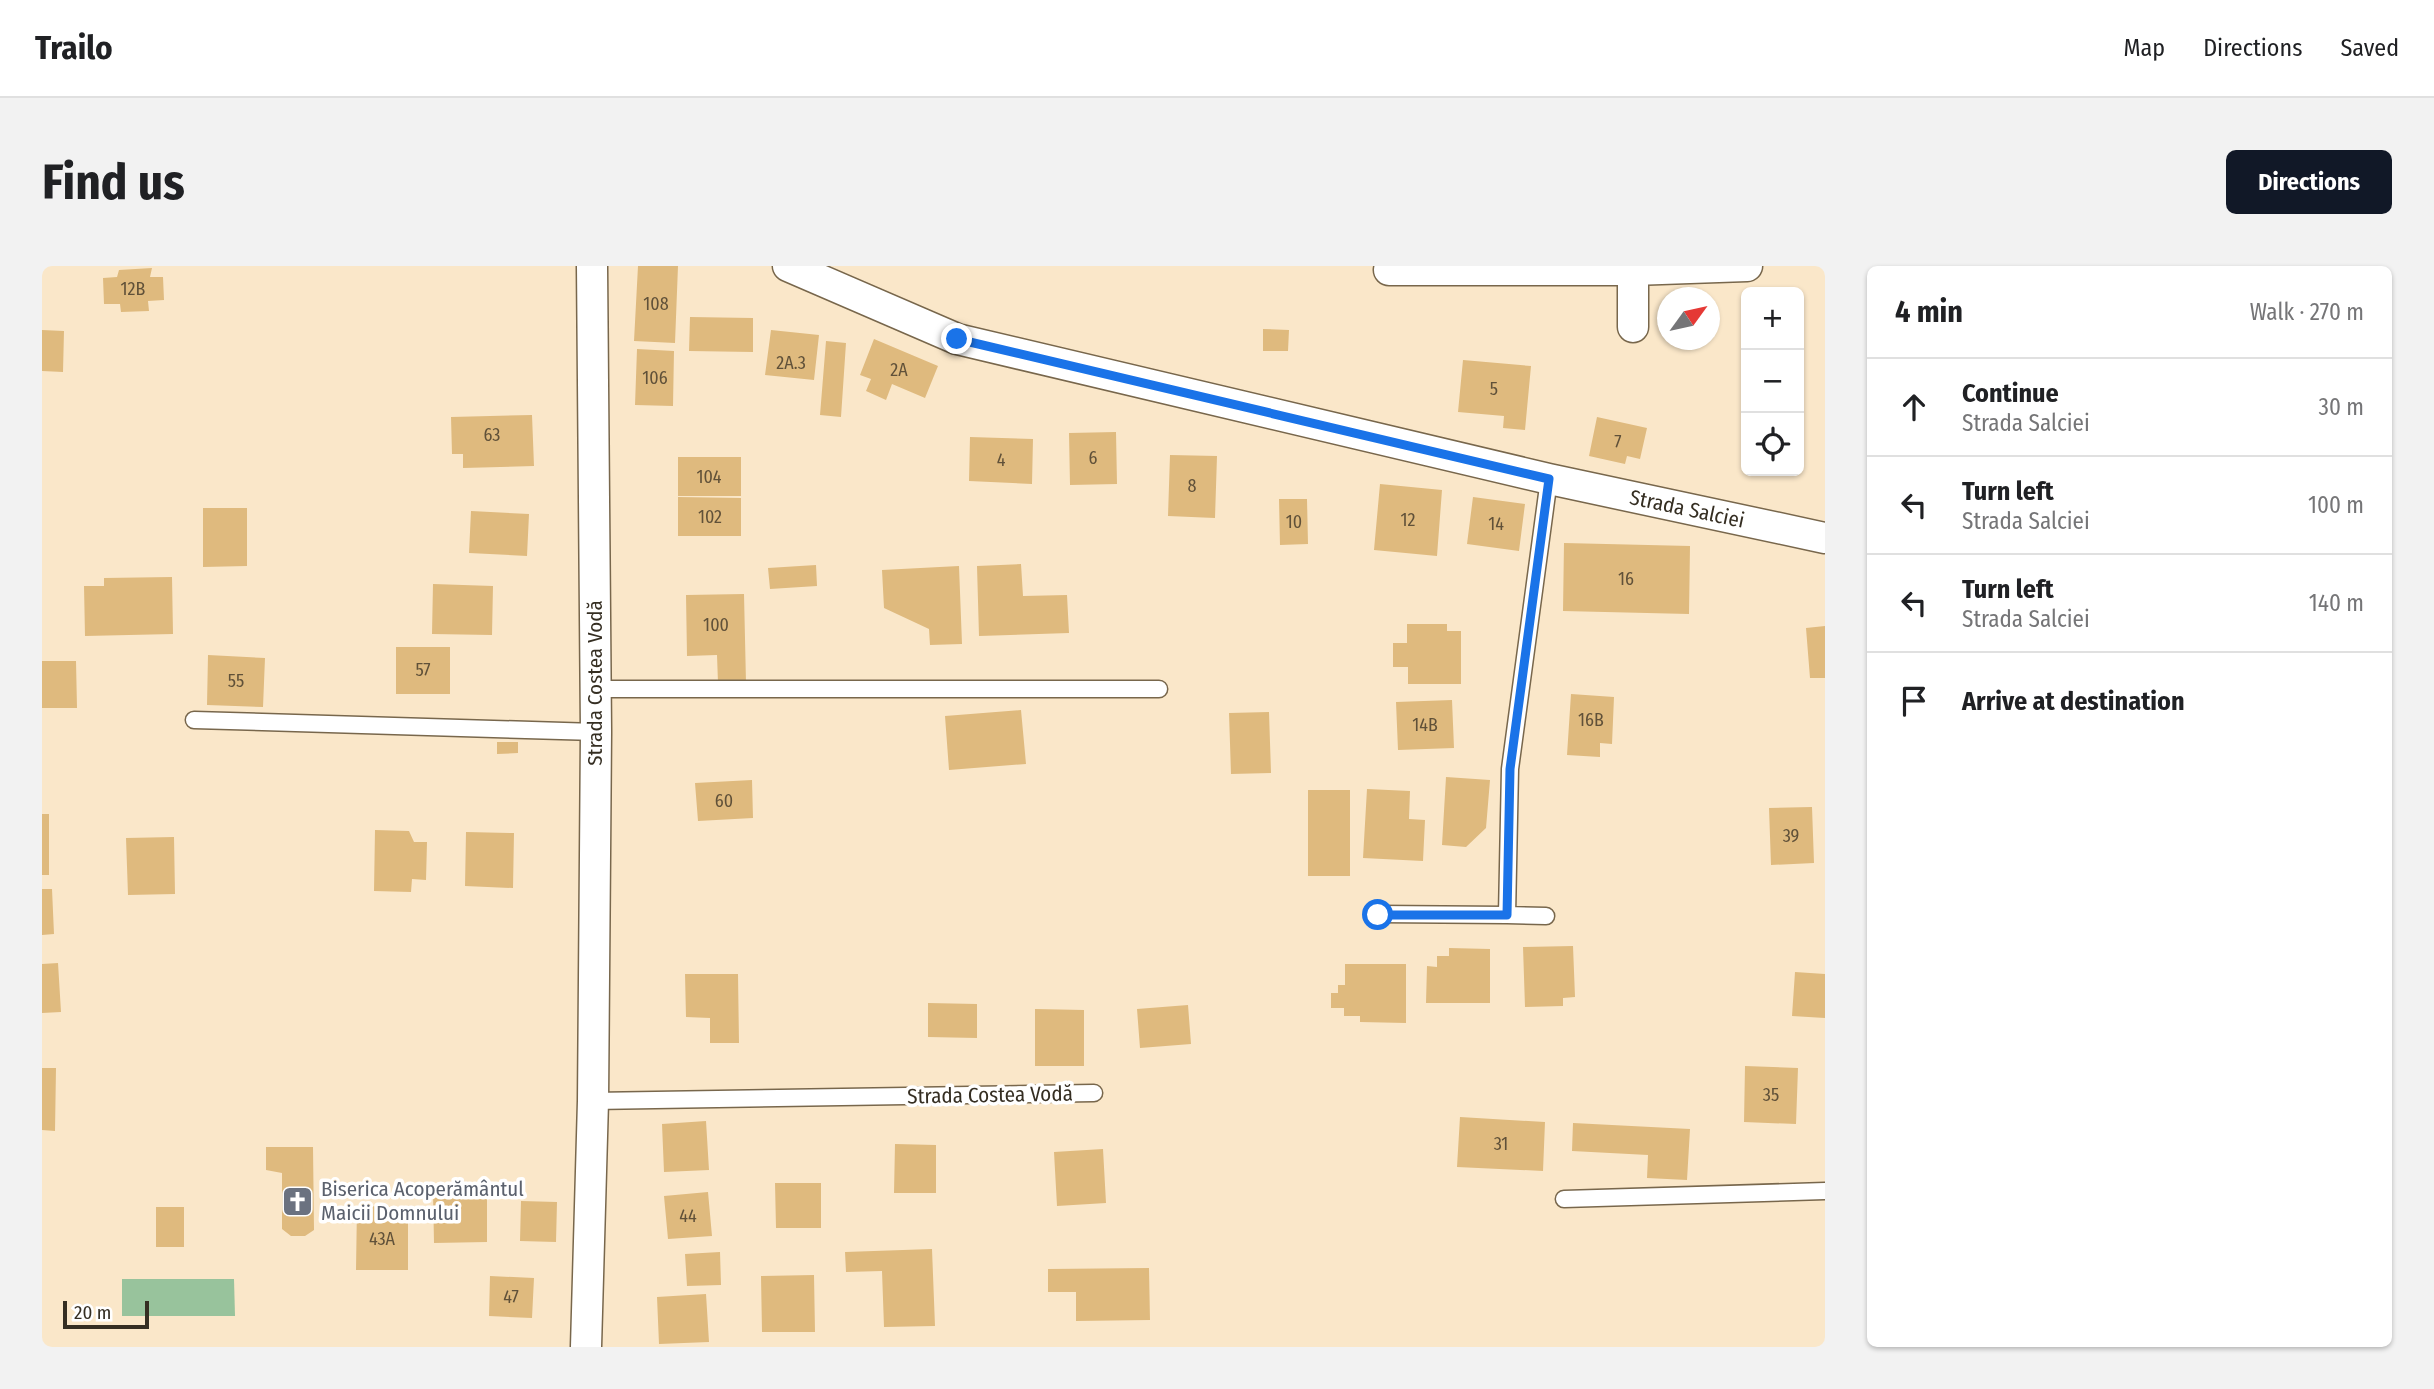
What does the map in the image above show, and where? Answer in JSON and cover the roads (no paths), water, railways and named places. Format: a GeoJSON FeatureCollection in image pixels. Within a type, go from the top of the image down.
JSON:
{"type":"FeatureCollection","features":[{"type":"Feature","properties":{"kind":"street","name":"Strada Costea Vodă"},"geometry":{"type":"LineString","coordinates":[[586,1347],[593,1101],[596,732],[592,266]]}},
{"type":"Feature","properties":{"kind":"street","name":"Strada Salciei"},"geometry":{"type":"LineString","coordinates":[[788,266],[957,339],[1549,479],[1825,538]]}},
{"type":"Feature","properties":{"kind":"street"},"geometry":{"type":"LineString","coordinates":[[1390,270],[1633,270],[1747,266]]}},
{"type":"Feature","properties":{"kind":"street"},"geometry":{"type":"LineString","coordinates":[[1633,270],[1633,327]]}},
{"type":"Feature","properties":{"kind":"lane"},"geometry":{"type":"LineString","coordinates":[[1507,915],[1510,769],[1549,479]]}},
{"type":"Feature","properties":{"kind":"lane"},"geometry":{"type":"LineString","coordinates":[[596,689],[1159,688]]}},
{"type":"Feature","properties":{"kind":"lane"},"geometry":{"type":"LineString","coordinates":[[194,720],[596,732]]}},
{"type":"Feature","properties":{"kind":"lane"},"geometry":{"type":"LineString","coordinates":[[1378,915],[1546,916]]}},
{"type":"Feature","properties":{"kind":"lane","name":"Strada Costea Vodă"},"geometry":{"type":"LineString","coordinates":[[593,1101],[1094,1093]]}},
{"type":"Feature","properties":{"kind":"lane"},"geometry":{"type":"LineString","coordinates":[[1564,1199],[1825,1191]]}},
{"type":"Feature","properties":{"kind":"place","name":"Biserica Acoperământul Maicii Domnului"},"geometry":{"type":"Point","coordinates":[298,1201]}}]}
